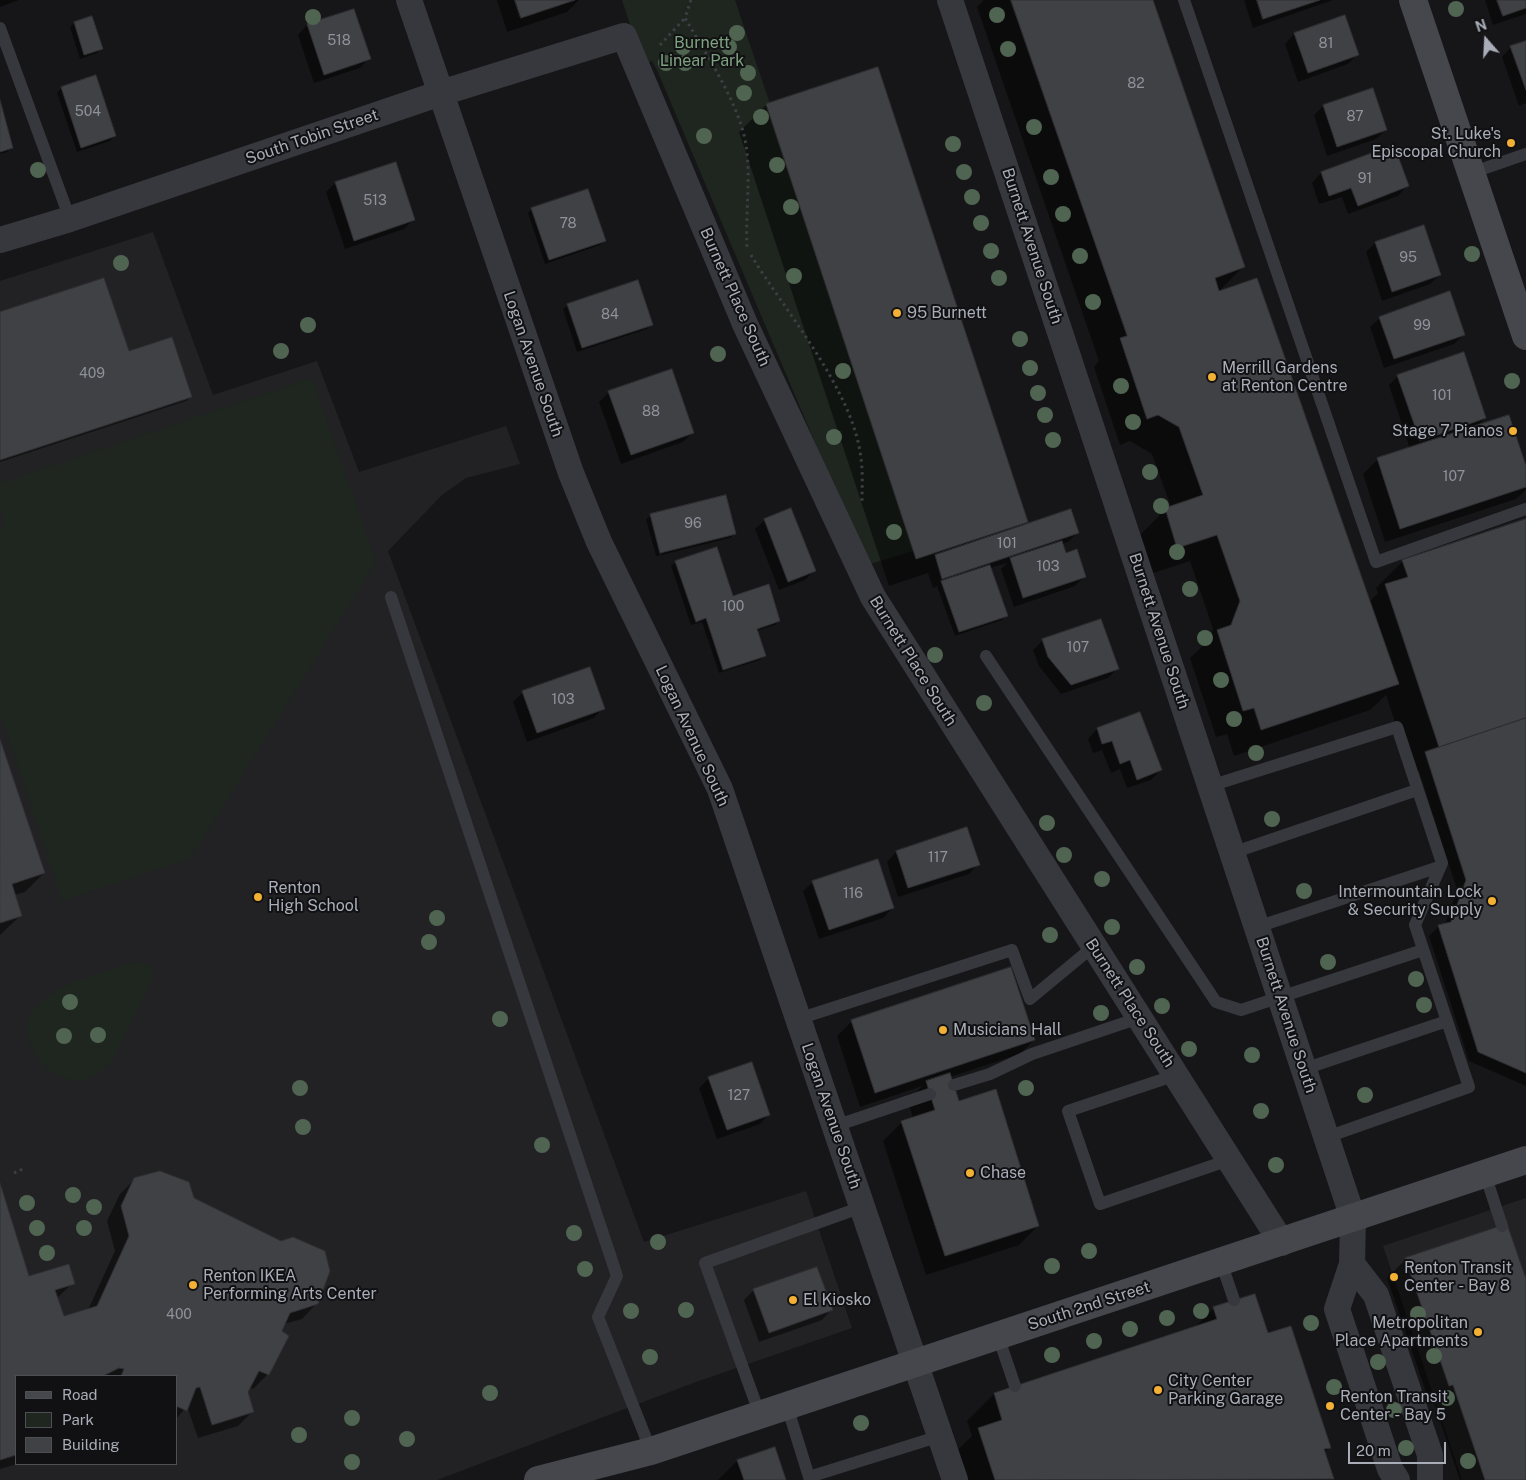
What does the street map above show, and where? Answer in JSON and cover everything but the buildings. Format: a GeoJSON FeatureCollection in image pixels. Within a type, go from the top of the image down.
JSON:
{"type":"FeatureCollection","features":[{"type":"Feature","properties":{"kind":"main road"},"geometry":{"type":"LineString","coordinates":[[1413,0],[1526,336]]}},
{"type":"Feature","properties":{"kind":"main road","name":"South 2nd Street"},"geometry":{"type":"LineString","coordinates":[[538,1480],[651,1451],[1282,1243],[1526,1160]]}},
{"type":"Feature","properties":{"kind":"main road","name":"South 2nd Street"},"geometry":{"type":"LineString","coordinates":[[617,1480],[651,1451]]}},
{"type":"Feature","properties":{"kind":"street","name":"Logan Avenue South"},"geometry":{"type":"LineString","coordinates":[[409,0],[571,473],[599,542],[720,789],[955,1480]]}},
{"type":"Feature","properties":{"kind":"street","name":"Burnett Avenue South"},"geometry":{"type":"LineString","coordinates":[[950,0],[1354,1218],[1352,1264],[1337,1309],[1390,1469],[1397,1480]]}},
{"type":"Feature","properties":{"kind":"street","name":"South Tobin Street"},"geometry":{"type":"LineString","coordinates":[[0,240],[70,219],[441,93],[624,36]]}},
{"type":"Feature","properties":{"kind":"street","name":"Burnett Place South"},"geometry":{"type":"LineString","coordinates":[[624,36],[745,324],[873,597],[1282,1243]]}},
{"type":"Feature","properties":{"kind":"street"},"geometry":{"type":"LineString","coordinates":[[1352,1264],[1376,1295],[1430,1455],[1430,1480]]}},
{"type":"Feature","properties":{"kind":"lane"},"geometry":{"type":"LineString","coordinates":[[1184,0],[1376,562],[1526,509]]}},
{"type":"Feature","properties":{"kind":"lane"},"geometry":{"type":"LineString","coordinates":[[0,28],[70,219]]}},
{"type":"Feature","properties":{"kind":"lane"},"geometry":{"type":"LineString","coordinates":[[1471,174],[1526,154]]}},
{"type":"Feature","properties":{"kind":"lane"},"geometry":{"type":"LineString","coordinates":[[391,597],[617,1276],[598,1317],[651,1451]]}},
{"type":"Feature","properties":{"kind":"lane"},"geometry":{"type":"LineString","coordinates":[[986,656],[1208,993],[1223,1006],[1240,1010],[1423,950]]}},
{"type":"Feature","properties":{"kind":"lane"},"geometry":{"type":"LineString","coordinates":[[1210,786],[1396,727],[1418,790],[1442,863],[1415,925],[1469,1087],[1327,1137]]}},
{"type":"Feature","properties":{"kind":"lane"},"geometry":{"type":"LineString","coordinates":[[1232,852],[1418,790]]}},
{"type":"Feature","properties":{"kind":"lane"},"geometry":{"type":"LineString","coordinates":[[1257,927],[1439,867]]}},
{"type":"Feature","properties":{"kind":"lane"},"geometry":{"type":"LineString","coordinates":[[798,1019],[1012,950],[1030,999],[1094,946]]}},
{"type":"Feature","properties":{"kind":"lane"},"geometry":{"type":"LineString","coordinates":[[954,1085],[990,1074],[1032,1054],[1139,1018]]}},
{"type":"Feature","properties":{"kind":"lane"},"geometry":{"type":"LineString","coordinates":[[1304,1069],[1447,1021]]}},
{"type":"Feature","properties":{"kind":"lane"},"geometry":{"type":"LineString","coordinates":[[1176,1075],[1068,1111],[1100,1204],[1229,1160]]}},
{"type":"Feature","properties":{"kind":"lane"},"geometry":{"type":"LineString","coordinates":[[834,1126],[930,1094]]}},
{"type":"Feature","properties":{"kind":"lane"},"geometry":{"type":"LineString","coordinates":[[1485,1174],[1502,1226]]}},
{"type":"Feature","properties":{"kind":"lane"},"geometry":{"type":"LineString","coordinates":[[760,1415],[705,1263],[862,1207]]}},
{"type":"Feature","properties":{"kind":"lane"},"geometry":{"type":"LineString","coordinates":[[1222,1262],[1234,1300]]}},
{"type":"Feature","properties":{"kind":"lane"},"geometry":{"type":"LineString","coordinates":[[998,1336],[1015,1386]]}},
{"type":"Feature","properties":{"kind":"lane"},"geometry":{"type":"LineString","coordinates":[[787,1406],[810,1476],[940,1436]]}},
{"type":"Feature","properties":{"kind":"path"},"geometry":{"type":"LineString","coordinates":[[635,62],[666,41],[686,18],[691,0]]}},
{"type":"Feature","properties":{"kind":"path"},"geometry":{"type":"LineString","coordinates":[[686,18],[728,93],[743,132],[748,179],[747,249],[832,377],[852,425],[861,458],[863,527],[849,546]]}},
{"type":"Feature","properties":{"kind":"path"},"geometry":{"type":"LineString","coordinates":[[14,1173],[23,1169]]}},
{"type":"Feature","properties":{"kind":"shaded area","name":"Renton High School"},"geometry":{"type":"Polygon","coordinates":[[[153,232],[213,395],[317,361],[359,472],[506,426],[520,464],[466,478],[442,495],[388,551],[644,1242],[806,1191],[852,1328],[696,1382],[437,1480],[0,1480],[0,281],[153,232]]]}},
{"type":"Feature","properties":{"kind":"shaded area","name":"Metropolitan Place Apartments"},"geometry":{"type":"Polygon","coordinates":[[[1526,1198],[1526,1480],[1462,1480],[1383,1246],[1526,1198]]]}},
{"type":"Feature","properties":{"kind":"green space","name":"Burnett Linear Park"},"geometry":{"type":"Polygon","coordinates":[[[622,0],[735,0],[920,549],[867,565],[657,70],[652,61],[643,64],[622,0]]]}},
{"type":"Feature","properties":{"kind":"green space"},"geometry":{"type":"Polygon","coordinates":[[[312,378],[376,562],[190,859],[62,901],[0,713],[0,528],[5,525],[0,507],[0,483],[312,378]]]}},
{"type":"Feature","properties":{"kind":"green space"},"geometry":{"type":"Polygon","coordinates":[[[135,962],[146,964],[151,969],[153,972],[151,983],[114,1058],[105,1069],[81,1082],[59,1076],[47,1068],[33,1050],[27,1030],[31,1014],[42,1001],[59,990],[100,973],[135,962]]]}},
{"type":"Feature","properties":{"kind":"place","name":"St. Luke's Episcopal Church"},"geometry":{"type":"Point","coordinates":[1511,143]}},
{"type":"Feature","properties":{"kind":"place","name":"95 Burnett"},"geometry":{"type":"Point","coordinates":[897,313]}},
{"type":"Feature","properties":{"kind":"place","name":"Merrill Gardens at Renton Centre"},"geometry":{"type":"Point","coordinates":[1212,377]}},
{"type":"Feature","properties":{"kind":"place","name":"Stage 7 Pianos"},"geometry":{"type":"Point","coordinates":[1513,431]}},
{"type":"Feature","properties":{"kind":"place","name":"Renton High School"},"geometry":{"type":"Point","coordinates":[258,897]}},
{"type":"Feature","properties":{"kind":"place","name":"Intermountain Lock & Security Supply"},"geometry":{"type":"Point","coordinates":[1492,901]}},
{"type":"Feature","properties":{"kind":"place","name":"Musicians Hall"},"geometry":{"type":"Point","coordinates":[943,1030]}},
{"type":"Feature","properties":{"kind":"place","name":"Chase"},"geometry":{"type":"Point","coordinates":[970,1173]}},
{"type":"Feature","properties":{"kind":"place","name":"Renton Transit Center - Bay 8"},"geometry":{"type":"Point","coordinates":[1394,1277]}},
{"type":"Feature","properties":{"kind":"place","name":"Renton IKEA Performing Arts Center"},"geometry":{"type":"Point","coordinates":[193,1285]}},
{"type":"Feature","properties":{"kind":"place","name":"El Kiosko"},"geometry":{"type":"Point","coordinates":[793,1300]}},
{"type":"Feature","properties":{"kind":"place","name":"Metropolitan Place Apartments"},"geometry":{"type":"Point","coordinates":[1478,1332]}},
{"type":"Feature","properties":{"kind":"place","name":"City Center Parking Garage"},"geometry":{"type":"Point","coordinates":[1158,1390]}},
{"type":"Feature","properties":{"kind":"place","name":"Renton Transit Center - Bay 5"},"geometry":{"type":"Point","coordinates":[1330,1406]}}]}
